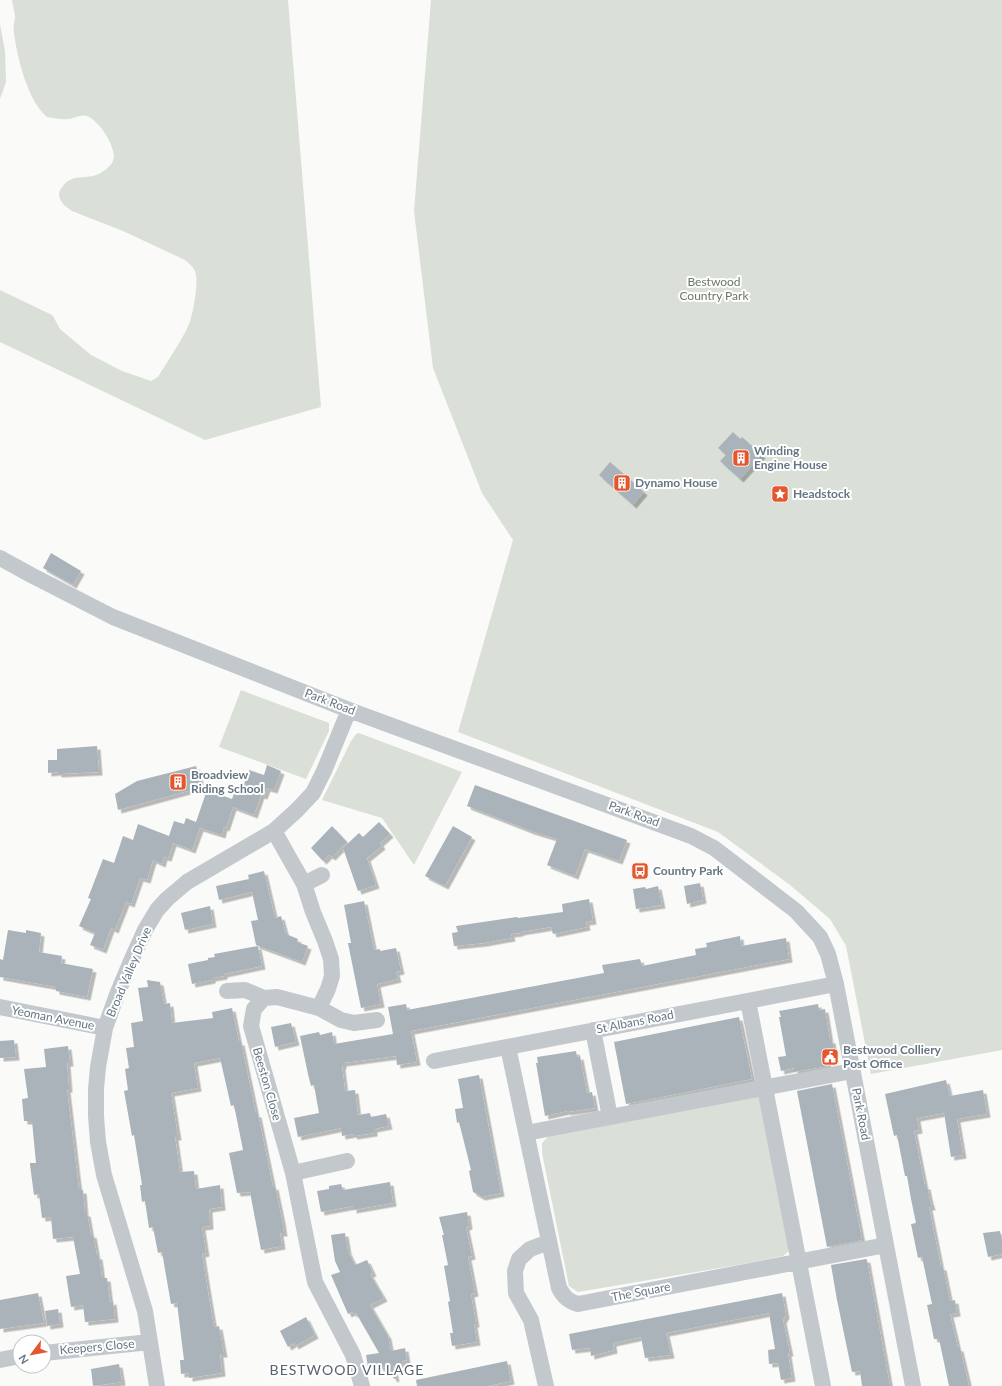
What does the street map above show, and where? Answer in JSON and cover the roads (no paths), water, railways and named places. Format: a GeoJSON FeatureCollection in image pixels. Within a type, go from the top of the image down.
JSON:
{"type":"FeatureCollection","features":[{"type":"Feature","properties":{"kind":"street","name":"Park Road"},"geometry":{"type":"LineString","coordinates":[[0,558],[113,617],[349,710],[691,836],[714,848],[796,911],[820,937],[828,954],[836,984],[913,1386]]}},
{"type":"Feature","properties":{"kind":"street","name":"Broad Valley Drive"},"geometry":{"type":"LineString","coordinates":[[157,1386],[145,1311],[104,1175],[98,1142],[96,1089],[98,1068],[106,1028],[118,992],[142,936],[157,910],[167,899],[187,882],[274,831],[297,810],[312,793],[324,771],[349,710]]}},
{"type":"Feature","properties":{"kind":"street"},"geometry":{"type":"LineString","coordinates":[[274,831],[304,884],[331,959],[332,976],[328,989],[318,1008]]}},
{"type":"Feature","properties":{"kind":"street"},"geometry":{"type":"LineString","coordinates":[[304,884],[322,875]]}},
{"type":"Feature","properties":{"kind":"street","name":"St Albans Road"},"geometry":{"type":"LineString","coordinates":[[434,1061],[836,984]]}},
{"type":"Feature","properties":{"kind":"street"},"geometry":{"type":"LineString","coordinates":[[227,991],[244,990],[264,998],[277,997],[318,1008],[342,1020],[354,1023],[377,1020]]}},
{"type":"Feature","properties":{"kind":"street","name":"Beeston Close"},"geometry":{"type":"LineString","coordinates":[[264,998],[254,1009],[251,1026],[293,1173],[315,1282],[353,1355],[362,1386]]}},
{"type":"Feature","properties":{"kind":"street"},"geometry":{"type":"LineString","coordinates":[[748,1001],[823,1386]]}},
{"type":"Feature","properties":{"kind":"street","name":"Yeoman Avenue"},"geometry":{"type":"LineString","coordinates":[[0,1007],[106,1028]]}},
{"type":"Feature","properties":{"kind":"street"},"geometry":{"type":"LineString","coordinates":[[593,1030],[610,1117]]}},
{"type":"Feature","properties":{"kind":"street","name":"The Square"},"geometry":{"type":"LineString","coordinates":[[508,1047],[559,1288],[563,1296],[569,1301],[578,1304],[886,1245]]}},
{"type":"Feature","properties":{"kind":"street"},"geometry":{"type":"LineString","coordinates":[[526,1133],[852,1071]]}},
{"type":"Feature","properties":{"kind":"street"},"geometry":{"type":"LineString","coordinates":[[293,1173],[347,1160]]}},
{"type":"Feature","properties":{"kind":"street"},"geometry":{"type":"LineString","coordinates":[[546,1386],[531,1320],[516,1293],[515,1272],[519,1258],[530,1249],[549,1242]]}},
{"type":"Feature","properties":{"kind":"street","name":"Keepers Close"},"geometry":{"type":"LineString","coordinates":[[52,1351],[150,1342]]}},
{"type":"Feature","properties":{"kind":"street"},"geometry":{"type":"LineString","coordinates":[[0,1360],[12,1358]]}},
{"type":"Feature","properties":{"kind":"place","name":"Winding Engine House"},"geometry":{"type":"Point","coordinates":[741,458]}},
{"type":"Feature","properties":{"kind":"place","name":"Dynamo House"},"geometry":{"type":"Point","coordinates":[622,483]}},
{"type":"Feature","properties":{"kind":"place","name":"Headstock"},"geometry":{"type":"Point","coordinates":[780,494]}},
{"type":"Feature","properties":{"kind":"place","name":"Broadview Riding School"},"geometry":{"type":"Point","coordinates":[178,782]}},
{"type":"Feature","properties":{"kind":"place","name":"Country Park"},"geometry":{"type":"Point","coordinates":[640,871]}},
{"type":"Feature","properties":{"kind":"place","name":"Bestwood Colliery Post Office"},"geometry":{"type":"Point","coordinates":[830,1057]}},
{"type":"Feature","properties":{"kind":"district","name":"BESTWOOD VILLAGE"},"geometry":{"type":"Point","coordinates":[347,1370]}},
{"type":"Feature","properties":{"kind":"park label","name":"Bestwood Country Park"},"geometry":{"type":"Point","coordinates":[714,289]}}]}
